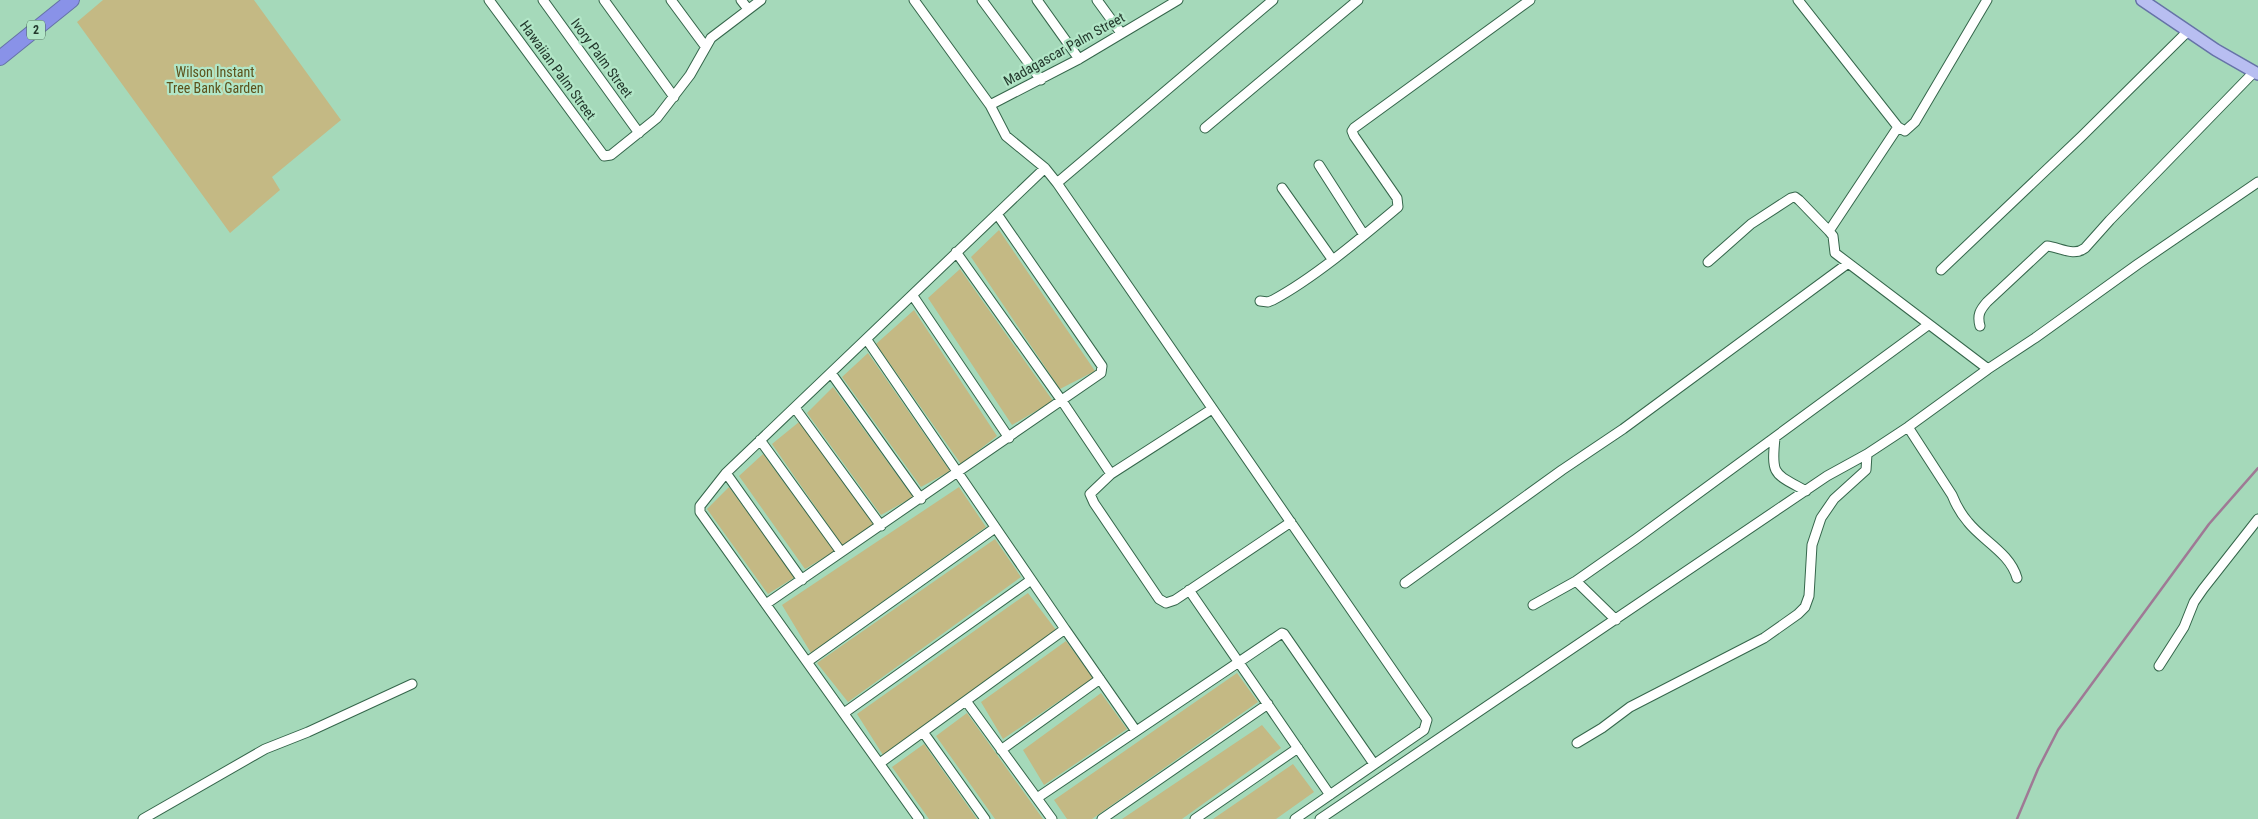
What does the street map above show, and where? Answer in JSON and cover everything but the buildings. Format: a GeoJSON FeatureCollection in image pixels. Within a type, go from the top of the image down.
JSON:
{"type":"FeatureCollection","features":[{"type":"Feature","properties":{"kind":"highway","name":"2"},"geometry":{"type":"LineString","coordinates":[[0,58],[67,2]]}},
{"type":"Feature","properties":{"kind":"main road"},"geometry":{"type":"LineString","coordinates":[[2142,0],[2256,73]]}},
{"type":"Feature","properties":{"kind":"street","name":"Hawaiian Palm Street"},"geometry":{"type":"LineString","coordinates":[[490,0],[604,156],[611,155],[640,133]]}},
{"type":"Feature","properties":{"kind":"street","name":"Ivory Palm Street"},"geometry":{"type":"LineString","coordinates":[[543,0],[640,133]]}},
{"type":"Feature","properties":{"kind":"street"},"geometry":{"type":"LineString","coordinates":[[604,0],[674,97]]}},
{"type":"Feature","properties":{"kind":"street"},"geometry":{"type":"LineString","coordinates":[[671,0],[705,46]]}},
{"type":"Feature","properties":{"kind":"street"},"geometry":{"type":"LineString","coordinates":[[741,0],[748,9]]}},
{"type":"Feature","properties":{"kind":"street"},"geometry":{"type":"LineString","coordinates":[[640,133],[657,118],[674,97],[690,75],[711,38],[761,0]]}},
{"type":"Feature","properties":{"kind":"street"},"geometry":{"type":"LineString","coordinates":[[914,0],[990,105],[1006,136],[1045,168],[1057,183],[1427,720],[1424,730],[1295,819]]}},
{"type":"Feature","properties":{"kind":"street"},"geometry":{"type":"LineString","coordinates":[[982,0],[1041,80]]}},
{"type":"Feature","properties":{"kind":"street"},"geometry":{"type":"LineString","coordinates":[[1037,0],[1079,59]]}},
{"type":"Feature","properties":{"kind":"street"},"geometry":{"type":"LineString","coordinates":[[1097,0],[1121,33]]}},
{"type":"Feature","properties":{"kind":"street","name":"Madagascar Palm Street"},"geometry":{"type":"LineString","coordinates":[[990,105],[1079,59],[1121,33],[1163,3],[1178,0]]}},
{"type":"Feature","properties":{"kind":"street"},"geometry":{"type":"LineString","coordinates":[[1057,183],[1273,0]]}},
{"type":"Feature","properties":{"kind":"street"},"geometry":{"type":"LineString","coordinates":[[1205,128],[1358,0]]}},
{"type":"Feature","properties":{"kind":"street"},"geometry":{"type":"LineString","coordinates":[[1260,301],[1268,302],[1279,296],[1332,259],[1398,207],[1398,202],[1354,136],[1352,131],[1354,128],[1530,0]]}},
{"type":"Feature","properties":{"kind":"street"},"geometry":{"type":"LineString","coordinates":[[1798,0],[1898,127],[1908,130],[1915,122],[1987,0]]}},
{"type":"Feature","properties":{"kind":"street"},"geometry":{"type":"LineString","coordinates":[[1941,270],[2082,136],[2188,31]]}},
{"type":"Feature","properties":{"kind":"street"},"geometry":{"type":"LineString","coordinates":[[1980,326],[1978,318],[1981,309],[2047,246],[2073,252],[2080,252],[2085,248],[2110,220],[2256,73]]}},
{"type":"Feature","properties":{"kind":"street"},"geometry":{"type":"LineString","coordinates":[[1829,231],[1898,127]]}},
{"type":"Feature","properties":{"kind":"street"},"geometry":{"type":"LineString","coordinates":[[1319,165],[1364,235]]}},
{"type":"Feature","properties":{"kind":"street"},"geometry":{"type":"LineString","coordinates":[[920,819],[700,512],[702,501],[726,473],[1045,168]]}},
{"type":"Feature","properties":{"kind":"street"},"geometry":{"type":"LineString","coordinates":[[1320,819],[1806,491],[1908,427],[2138,264],[2258,182]]}},
{"type":"Feature","properties":{"kind":"street"},"geometry":{"type":"LineString","coordinates":[[1282,188],[1332,259]]}},
{"type":"Feature","properties":{"kind":"street"},"geometry":{"type":"LineString","coordinates":[[1708,262],[1750,224],[1795,197],[1833,236],[1835,253],[1847,264],[1988,369]]}},
{"type":"Feature","properties":{"kind":"street"},"geometry":{"type":"LineString","coordinates":[[766,604],[921,499],[1101,373],[1102,366],[997,214]]}},
{"type":"Feature","properties":{"kind":"street"},"geometry":{"type":"LineString","coordinates":[[956,252],[1062,401],[1111,474]]}},
{"type":"Feature","properties":{"kind":"street"},"geometry":{"type":"LineString","coordinates":[[1405,583],[1562,470],[1623,429],[1847,264]]}},
{"type":"Feature","properties":{"kind":"street"},"geometry":{"type":"LineString","coordinates":[[913,296],[1009,438]]}},
{"type":"Feature","properties":{"kind":"street"},"geometry":{"type":"LineString","coordinates":[[1533,605],[1576,581],[1928,325]]}},
{"type":"Feature","properties":{"kind":"street"},"geometry":{"type":"LineString","coordinates":[[866,340],[1136,731]]}},
{"type":"Feature","properties":{"kind":"street"},"geometry":{"type":"LineString","coordinates":[[830,373],[921,499]]}},
{"type":"Feature","properties":{"kind":"street"},"geometry":{"type":"LineString","coordinates":[[795,408],[881,526]]}},
{"type":"Feature","properties":{"kind":"street"},"geometry":{"type":"LineString","coordinates":[[1212,410],[1111,474],[1090,494],[1094,503],[1159,598],[1166,603],[1175,600],[1291,522]]}},
{"type":"Feature","properties":{"kind":"street"},"geometry":{"type":"LineString","coordinates":[[1908,427],[1968,523],[2006,558],[2017,578]]}},
{"type":"Feature","properties":{"kind":"street"},"geometry":{"type":"LineString","coordinates":[[1775,438],[1773,463],[1777,474],[1806,491]]}},
{"type":"Feature","properties":{"kind":"street"},"geometry":{"type":"LineString","coordinates":[[760,440],[842,552]]}},
{"type":"Feature","properties":{"kind":"street"},"geometry":{"type":"LineString","coordinates":[[1577,742],[1602,728],[1630,707],[1764,638],[1798,614],[1805,607],[1809,596],[1812,545],[1821,518],[1834,500],[1866,470],[1867,454]]}},
{"type":"Feature","properties":{"kind":"street"},"geometry":{"type":"LineString","coordinates":[[726,473],[802,580]]}},
{"type":"Feature","properties":{"kind":"street"},"geometry":{"type":"LineString","coordinates":[[2159,666],[2184,627],[2194,602],[2258,519]]}},
{"type":"Feature","properties":{"kind":"street"},"geometry":{"type":"LineString","coordinates":[[807,662],[995,528]]}},
{"type":"Feature","properties":{"kind":"street"},"geometry":{"type":"LineString","coordinates":[[844,713],[1031,580]]}},
{"type":"Feature","properties":{"kind":"street"},"geometry":{"type":"LineString","coordinates":[[1576,581],[1616,620]]}},
{"type":"Feature","properties":{"kind":"street"},"geometry":{"type":"LineString","coordinates":[[1189,590],[1239,660],[1330,795]]}},
{"type":"Feature","properties":{"kind":"street"},"geometry":{"type":"LineString","coordinates":[[880,763],[1065,629]]}},
{"type":"Feature","properties":{"kind":"street"},"geometry":{"type":"LineString","coordinates":[[1037,798],[1277,634],[1284,634],[1374,764]]}},
{"type":"Feature","properties":{"kind":"street"},"geometry":{"type":"LineString","coordinates":[[1001,750],[1100,679]]}},
{"type":"Feature","properties":{"kind":"street"},"geometry":{"type":"LineString","coordinates":[[143,819],[265,748],[316,728],[412,684]]}},
{"type":"Feature","properties":{"kind":"street"},"geometry":{"type":"LineString","coordinates":[[966,701],[1052,819]]}},
{"type":"Feature","properties":{"kind":"street"},"geometry":{"type":"LineString","coordinates":[[1102,819],[1268,704]]}},
{"type":"Feature","properties":{"kind":"street"},"geometry":{"type":"LineString","coordinates":[[923,732],[985,819]]}},
{"type":"Feature","properties":{"kind":"street"},"geometry":{"type":"LineString","coordinates":[[1195,819],[1298,748]]}},
{"type":"Feature","properties":{"kind":"green space","name":"Wilson Instant Tree Bank Garden"},"geometry":{"type":"Polygon","coordinates":[[[103,0],[254,0],[341,120],[272,177],[280,190],[230,233],[77,22],[103,0]]]}},
{"type":"Feature","properties":{"kind":"green space"},"geometry":{"type":"Polygon","coordinates":[[[999,230],[1095,371],[1060,389],[971,257],[999,230]]]}},
{"type":"Feature","properties":{"kind":"green space"},"geometry":{"type":"Polygon","coordinates":[[[960,269],[1053,401],[1012,425],[928,298],[960,269]]]}},
{"type":"Feature","properties":{"kind":"green space"},"geometry":{"type":"Polygon","coordinates":[[[914,310],[997,436],[961,464],[876,344],[914,310]]]}},
{"type":"Feature","properties":{"kind":"green space"},"geometry":{"type":"Polygon","coordinates":[[[868,353],[950,471],[921,487],[842,377],[868,353]]]}},
{"type":"Feature","properties":{"kind":"green space"},"geometry":{"type":"Polygon","coordinates":[[[833,387],[913,497],[881,515],[807,413],[833,387]]]}},
{"type":"Feature","properties":{"kind":"green space"},"geometry":{"type":"Polygon","coordinates":[[[799,422],[875,526],[842,545],[772,444],[799,422]]]}},
{"type":"Feature","properties":{"kind":"green space"},"geometry":{"type":"Polygon","coordinates":[[[763,454],[835,551],[805,569],[739,476],[763,454]]]}},
{"type":"Feature","properties":{"kind":"green space"},"geometry":{"type":"Polygon","coordinates":[[[729,487],[795,577],[768,594],[707,509],[729,487]]]}},
{"type":"Feature","properties":{"kind":"green space"},"geometry":{"type":"Polygon","coordinates":[[[959,487],[986,527],[811,653],[782,605],[959,487]]]}},
{"type":"Feature","properties":{"kind":"green space"},"geometry":{"type":"Polygon","coordinates":[[[995,539],[1021,577],[848,702],[817,663],[995,539]]]}},
{"type":"Feature","properties":{"kind":"green space"},"geometry":{"type":"Polygon","coordinates":[[[1028,593],[1056,630],[883,755],[857,714],[1028,593]]]}},
{"type":"Feature","properties":{"kind":"green space"},"geometry":{"type":"Polygon","coordinates":[[[1066,641],[1093,678],[1003,739],[981,702],[1066,641]]]}},
{"type":"Feature","properties":{"kind":"green space"},"geometry":{"type":"Polygon","coordinates":[[[1237,673],[1258,702],[1092,819],[1067,819],[1054,800],[1237,673]]]}},
{"type":"Feature","properties":{"kind":"green space"},"geometry":{"type":"Polygon","coordinates":[[[1101,693],[1127,729],[1044,785],[1023,750],[1101,693]]]}},
{"type":"Feature","properties":{"kind":"green space"},"geometry":{"type":"Polygon","coordinates":[[[967,713],[1043,819],[995,819],[936,736],[967,713]]]}},
{"type":"Feature","properties":{"kind":"green space"},"geometry":{"type":"Polygon","coordinates":[[[1262,725],[1281,748],[1182,819],[1122,819],[1262,725]]]}},
{"type":"Feature","properties":{"kind":"green space"},"geometry":{"type":"Polygon","coordinates":[[[924,744],[977,819],[929,819],[892,767],[924,744]]]}},
{"type":"Feature","properties":{"kind":"green space"},"geometry":{"type":"Polygon","coordinates":[[[1293,764],[1314,792],[1276,819],[1213,819],[1293,764]]]}},
{"type":"Feature","properties":{"kind":"waterway"},"geometry":{"type":"LineString","coordinates":[[2017,819],[2038,769],[2058,730],[2209,524],[2258,468]]}}]}
